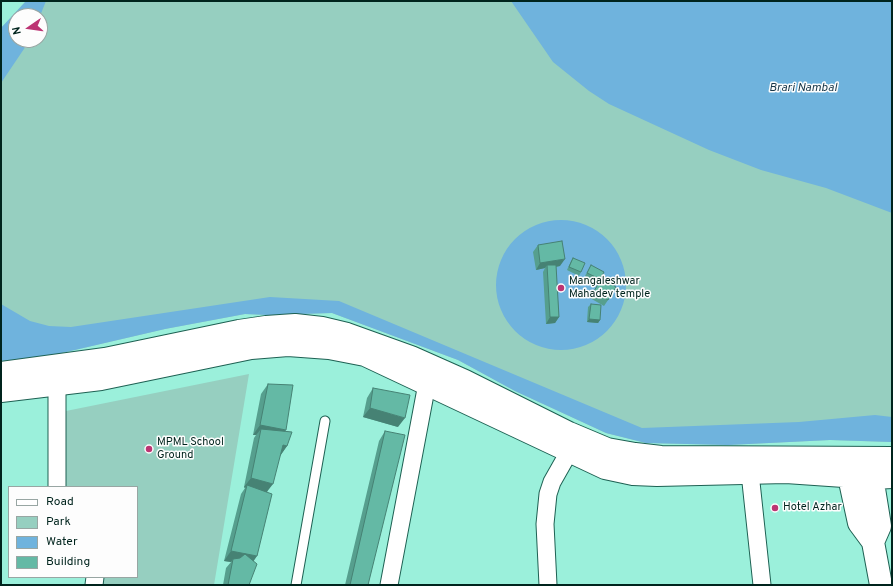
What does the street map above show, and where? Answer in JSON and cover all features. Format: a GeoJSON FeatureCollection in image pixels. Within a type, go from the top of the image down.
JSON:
{"type":"FeatureCollection","features":[{"type":"Feature","properties":{"kind":"street"},"geometry":{"type":"LineString","coordinates":[[1,373],[105,359],[239,331],[295,325],[322,328],[347,334],[429,375],[569,452],[605,468],[633,474],[684,476],[786,472],[847,467]]}},
{"type":"Feature","properties":{"kind":"street"},"geometry":{"type":"LineString","coordinates":[[1,391],[57,385],[175,365],[237,351],[288,345],[328,348],[365,355],[429,375],[607,449],[661,457],[847,467],[878,471]]}},
{"type":"Feature","properties":{"kind":"street"},"geometry":{"type":"LineString","coordinates":[[389,585],[429,375]]}},
{"type":"Feature","properties":{"kind":"street"},"geometry":{"type":"LineString","coordinates":[[57,385],[57,486]]}},
{"type":"Feature","properties":{"kind":"street"},"geometry":{"type":"LineString","coordinates":[[548,585],[545,524],[548,494],[552,482],[569,452]]}},
{"type":"Feature","properties":{"kind":"street"},"geometry":{"type":"LineString","coordinates":[[873,542],[880,526],[878,471],[892,458]]}},
{"type":"Feature","properties":{"kind":"street"},"geometry":{"type":"LineString","coordinates":[[847,467],[859,523],[873,542],[881,585]]}},
{"type":"Feature","properties":{"kind":"street"},"geometry":{"type":"LineString","coordinates":[[750,473],[762,585]]}},
{"type":"Feature","properties":{"kind":"lane"},"geometry":{"type":"LineString","coordinates":[[296,585],[325,422]]}},
{"type":"Feature","properties":{"kind":"green space"},"geometry":{"type":"Polygon","coordinates":[[[26,1],[892,1],[892,442],[830,440],[728,445],[646,443],[606,433],[515,391],[458,360],[332,313],[268,315],[245,314],[165,329],[49,356],[1,361],[1,28],[8,20],[8,48],[48,48],[48,8],[20,8],[26,1]]]}},
{"type":"Feature","properties":{"kind":"green space","name":"MPML School Ground"},"geometry":{"type":"Polygon","coordinates":[[[249,374],[214,585],[100,585],[100,578],[138,578],[138,486],[61,486],[61,412],[249,374]]]}},
{"type":"Feature","properties":{"kind":"water"},"geometry":{"type":"Polygon","coordinates":[[[26,1],[46,1],[43,8],[20,8],[26,1]]]}},
{"type":"Feature","properties":{"kind":"water","name":"Brari Nambal"},"geometry":{"type":"Polygon","coordinates":[[[511,1],[892,1],[892,213],[826,188],[761,170],[709,150],[609,104],[589,91],[553,62],[511,1]]]}},
{"type":"Feature","properties":{"kind":"water"},"geometry":{"type":"Polygon","coordinates":[[[8,20],[8,48],[25,48],[1,83],[1,28],[8,20]]]}},
{"type":"Feature","properties":{"kind":"water","name":"Mangaleshwar Mahadev temple"},"geometry":{"type":"Polygon","coordinates":[[[561,220],[574,221],[586,225],[607,239],[621,260],[625,272],[625,298],[621,310],[607,331],[586,345],[574,349],[561,350],[548,349],[536,345],[515,331],[501,310],[497,298],[496,285],[497,272],[501,260],[515,239],[536,225],[548,221],[561,220]]]}},
{"type":"Feature","properties":{"kind":"water"},"geometry":{"type":"Polygon","coordinates":[[[270,297],[339,301],[642,428],[799,422],[875,415],[892,417],[892,442],[830,440],[728,445],[646,443],[606,433],[515,391],[458,360],[332,313],[268,315],[245,314],[165,329],[49,356],[1,361],[1,304],[30,321],[49,326],[71,327],[270,297]]]}},
{"type":"Feature","properties":{"kind":"building"},"geometry":{"type":"Polygon","coordinates":[[[562,241],[565,259],[540,263],[538,245],[562,241]]]}},
{"type":"Feature","properties":{"kind":"building"},"geometry":{"type":"Polygon","coordinates":[[[573,258],[585,263],[581,272],[569,267],[573,258]]]}},
{"type":"Feature","properties":{"kind":"building"},"geometry":{"type":"Polygon","coordinates":[[[547,265],[556,265],[559,317],[550,317],[547,265]]]}},
{"type":"Feature","properties":{"kind":"building"},"geometry":{"type":"Polygon","coordinates":[[[591,265],[604,272],[600,279],[587,273],[591,265]]]}},
{"type":"Feature","properties":{"kind":"building"},"geometry":{"type":"Polygon","coordinates":[[[602,278],[616,287],[608,300],[594,291],[602,278]]]}},
{"type":"Feature","properties":{"kind":"building"},"geometry":{"type":"Polygon","coordinates":[[[591,304],[601,305],[600,320],[589,319],[591,304]]]}},
{"type":"Feature","properties":{"kind":"building"},"geometry":{"type":"Polygon","coordinates":[[[268,384],[293,385],[286,430],[260,425],[268,384]]]}},
{"type":"Feature","properties":{"kind":"building"},"geometry":{"type":"Polygon","coordinates":[[[373,388],[410,395],[405,418],[370,408],[373,388]]]}},
{"type":"Feature","properties":{"kind":"building"},"geometry":{"type":"Polygon","coordinates":[[[261,429],[292,432],[287,446],[283,445],[273,484],[251,478],[261,429]]]}},
{"type":"Feature","properties":{"kind":"building"},"geometry":{"type":"Polygon","coordinates":[[[385,431],[405,435],[368,585],[350,585],[385,431]]]}},
{"type":"Feature","properties":{"kind":"building"},"geometry":{"type":"Polygon","coordinates":[[[247,485],[272,494],[257,556],[231,551],[247,485]]]}},
{"type":"Feature","properties":{"kind":"building"},"geometry":{"type":"Polygon","coordinates":[[[245,554],[257,564],[249,585],[228,585],[233,559],[240,558],[245,554]]]}},
{"type":"Feature","properties":{"kind":"place","name":"Mangaleshwar Mahadev temple"},"geometry":{"type":"Point","coordinates":[561,288]}},
{"type":"Feature","properties":{"kind":"place","name":"MPML School Ground"},"geometry":{"type":"Point","coordinates":[149,449]}},
{"type":"Feature","properties":{"kind":"place","name":"Hotel Azhar"},"geometry":{"type":"Point","coordinates":[775,508]}}]}
